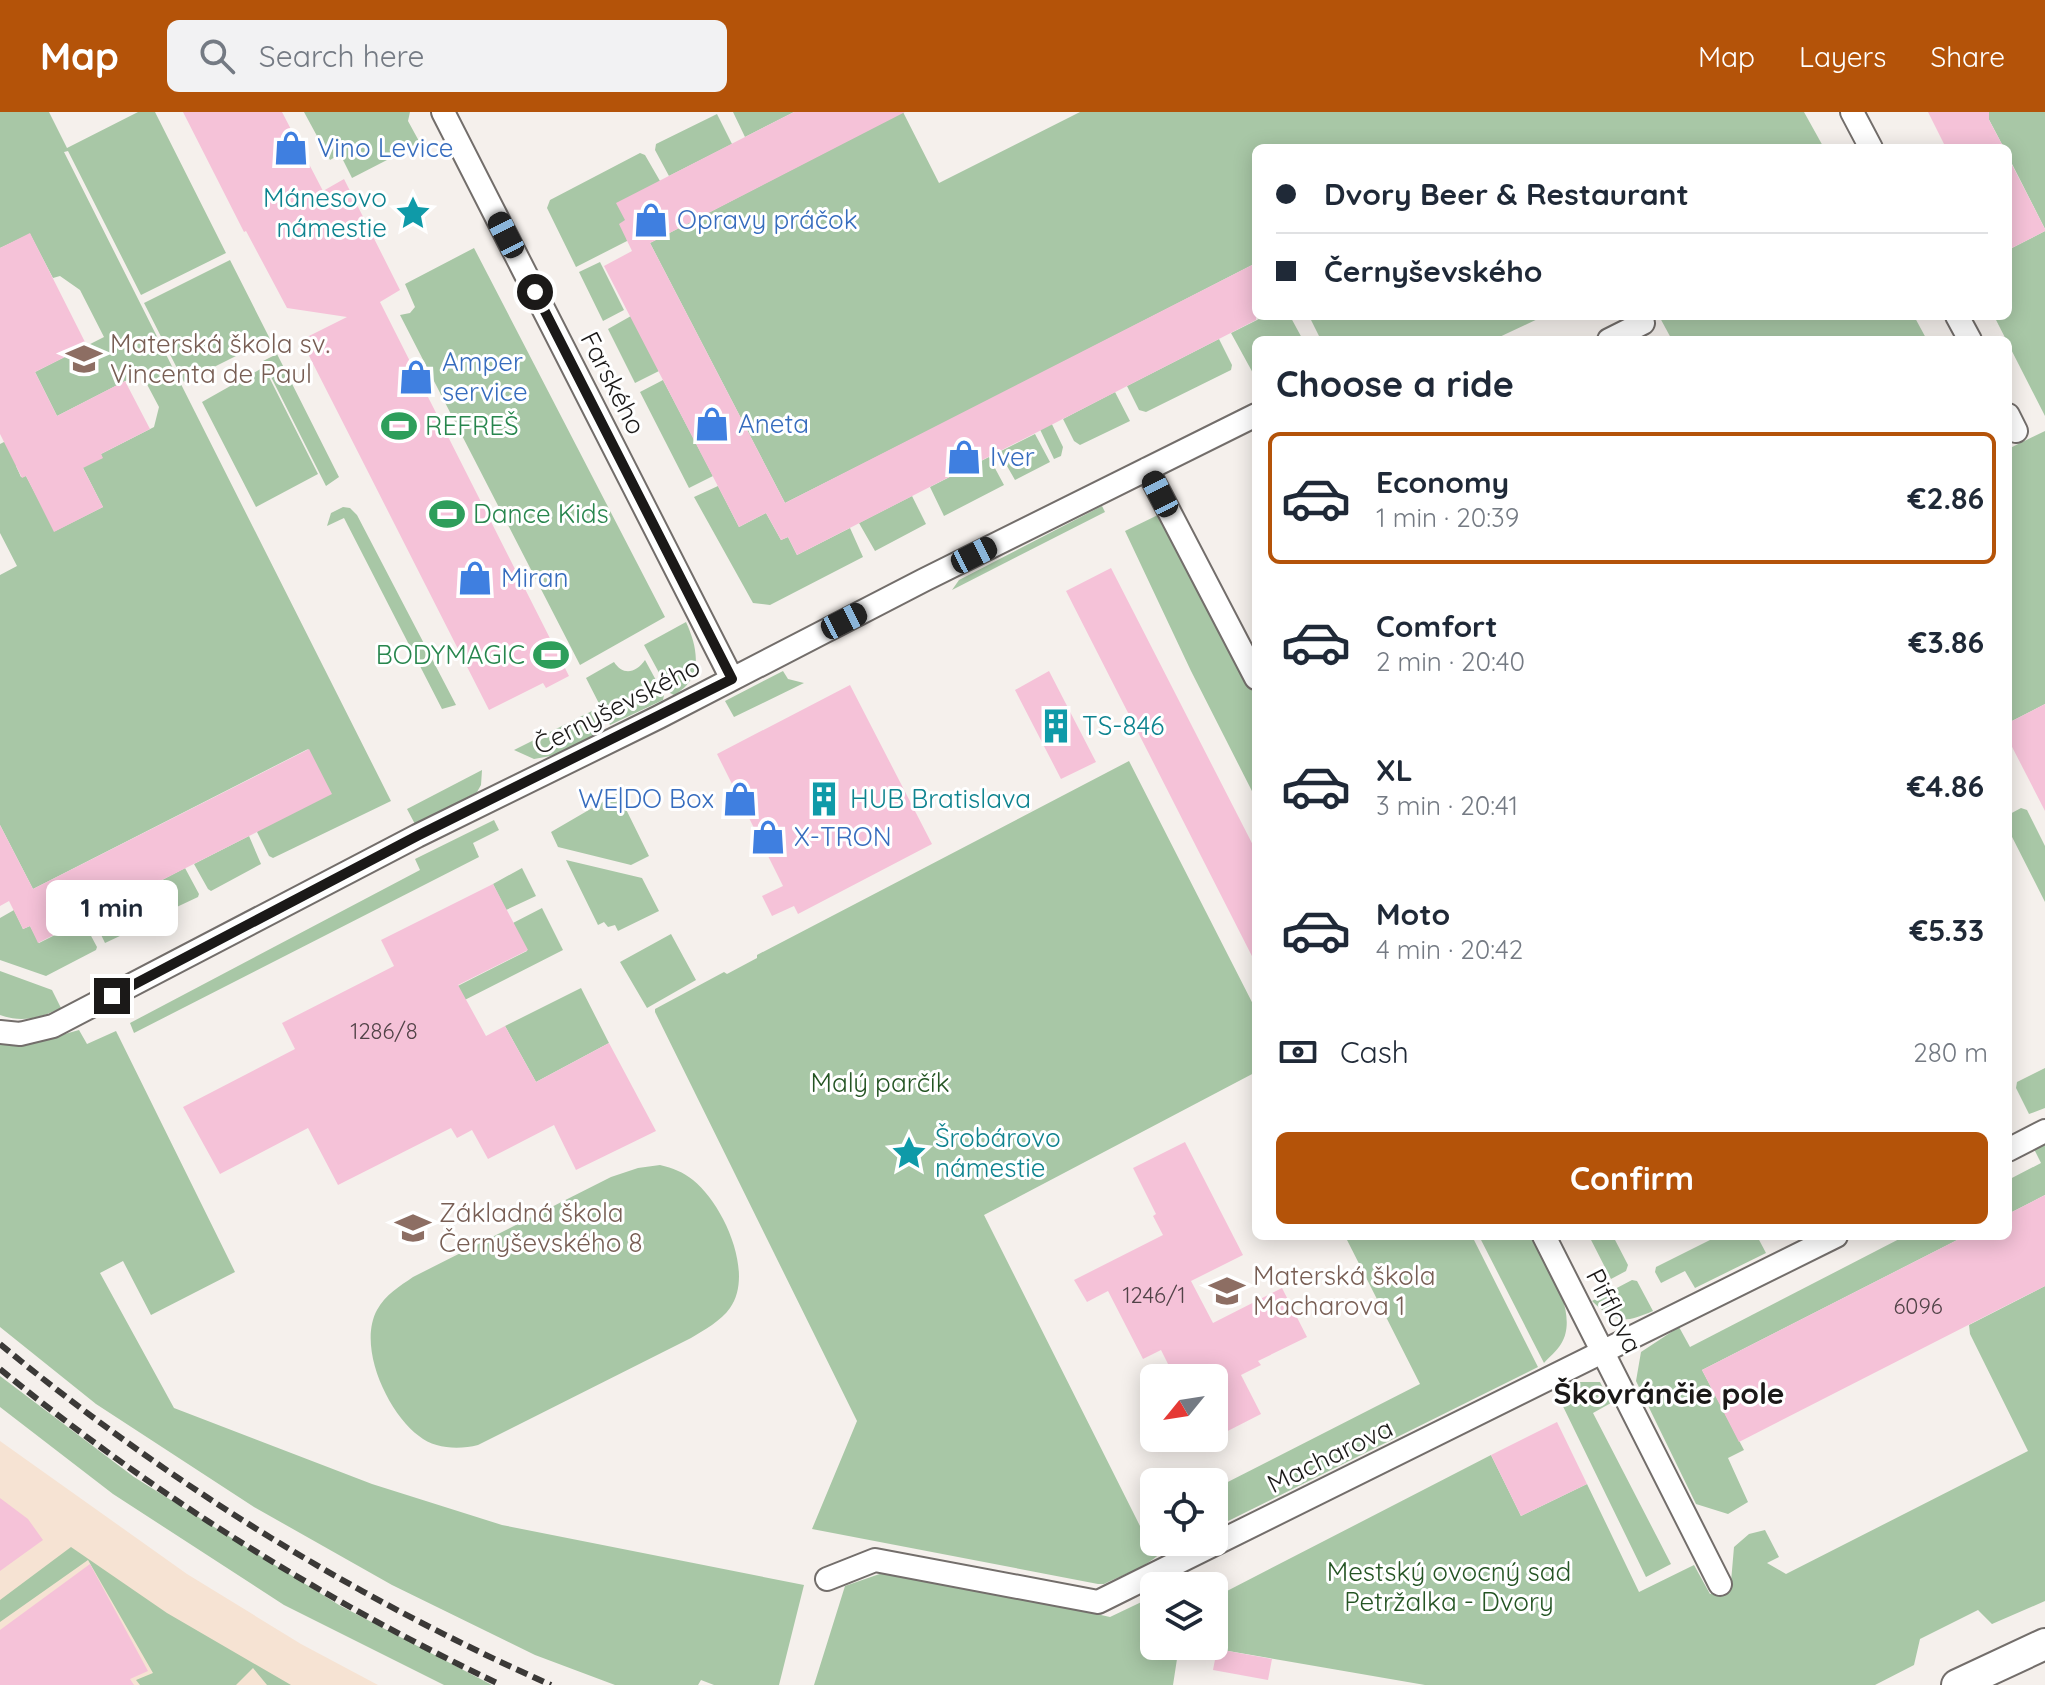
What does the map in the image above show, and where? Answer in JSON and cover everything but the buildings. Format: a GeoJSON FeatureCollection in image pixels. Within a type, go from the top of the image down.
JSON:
{"type":"FeatureCollection","features":[{"type":"Feature","properties":{"kind":"main road"},"geometry":{"type":"LineString","coordinates":[[1957,1685],[2045,1644]]}},
{"type":"Feature","properties":{"kind":"street","name":"Farského"},"geometry":{"type":"LineString","coordinates":[[443,112],[732,679]]}},
{"type":"Feature","properties":{"kind":"street"},"geometry":{"type":"LineString","coordinates":[[1852,112],[1869,144]]}},
{"type":"Feature","properties":{"kind":"street"},"geometry":{"type":"LineString","coordinates":[[1617,336],[1643,323]]}},
{"type":"Feature","properties":{"kind":"street","name":"Černyševského"},"geometry":{"type":"LineString","coordinates":[[0,1032],[20,1034],[53,1026],[505,793],[1252,417]]}},
{"type":"Feature","properties":{"kind":"street"},"geometry":{"type":"LineString","coordinates":[[1147,469],[1252,670]]}},
{"type":"Feature","properties":{"kind":"street"},"geometry":{"type":"LineString","coordinates":[[2012,1148],[2045,1131]]}},
{"type":"Feature","properties":{"kind":"street","name":"Pifflova"},"geometry":{"type":"LineString","coordinates":[[1546,1240],[1720,1584]]}},
{"type":"Feature","properties":{"kind":"street","name":"Macharova"},"geometry":{"type":"LineString","coordinates":[[827,1579],[875,1560],[1098,1602],[1828,1240]]}},
{"type":"Feature","properties":{"kind":"shaded area"},"geometry":{"type":"Polygon","coordinates":[[[0,1441],[187,1574],[301,1644],[378,1685],[0,1685],[0,1441]]]}},
{"type":"Feature","properties":{"kind":"green space"},"geometry":{"type":"Polygon","coordinates":[[[0,112],[49,112],[67,148],[138,112],[155,112],[226,253],[141,295],[68,151],[64,152],[391,801],[273,858],[257,832],[308,749],[33,889],[0,825],[0,575],[17,566],[0,533],[0,444],[8,440],[20,464],[16,466],[21,477],[26,476],[55,531],[103,507],[81,464],[102,458],[101,454],[154,427],[159,407],[141,373],[57,416],[35,372],[104,337],[80,290],[60,276],[53,278],[30,234],[0,248],[0,112]]]}},
{"type":"Feature","properties":{"kind":"green space"},"geometry":{"type":"Polygon","coordinates":[[[304,112],[410,112],[408,121],[420,143],[352,178],[342,158],[330,160],[304,112]]]}},
{"type":"Feature","properties":{"kind":"green space"},"geometry":{"type":"Polygon","coordinates":[[[733,112],[794,112],[745,137],[733,112]]]}},
{"type":"Feature","properties":{"kind":"green space"},"geometry":{"type":"Polygon","coordinates":[[[903,112],[939,183],[1080,112],[1804,112],[1822,144],[1252,144],[1252,265],[1030,379],[1063,447],[1061,456],[1054,459],[1019,385],[785,503],[650,243],[903,112]]]}},
{"type":"Feature","properties":{"kind":"green space"},"geometry":{"type":"Polygon","coordinates":[[[1985,112],[2045,112],[2045,229],[2012,164],[2012,144],[2002,144],[1985,112]]]}},
{"type":"Feature","properties":{"kind":"green space"},"geometry":{"type":"Polygon","coordinates":[[[717,114],[732,144],[669,176],[655,150],[656,144],[717,114]]]}},
{"type":"Feature","properties":{"kind":"green space"},"geometry":{"type":"Polygon","coordinates":[[[640,153],[645,155],[660,181],[625,220],[627,241],[576,267],[547,208],[550,200],[640,153]]]}},
{"type":"Feature","properties":{"kind":"green space"},"geometry":{"type":"Polygon","coordinates":[[[2045,231],[2045,416],[2012,351],[2012,336],[2004,336],[1996,320],[2012,320],[2012,248],[2045,231]]]}},
{"type":"Feature","properties":{"kind":"green space"},"geometry":{"type":"Polygon","coordinates":[[[474,248],[665,617],[580,665],[400,315],[410,313],[415,307],[405,284],[474,248]]]}},
{"type":"Feature","properties":{"kind":"green space"},"geometry":{"type":"Polygon","coordinates":[[[230,260],[270,339],[184,382],[144,303],[230,260]]]}},
{"type":"Feature","properties":{"kind":"green space"},"geometry":{"type":"Polygon","coordinates":[[[600,262],[624,310],[603,321],[579,272],[600,262]]]}},
{"type":"Feature","properties":{"kind":"green space"},"geometry":{"type":"Polygon","coordinates":[[[631,316],[659,371],[635,383],[608,329],[631,316]]]}},
{"type":"Feature","properties":{"kind":"green space"},"geometry":{"type":"Polygon","coordinates":[[[1257,320],[1292,320],[1301,336],[1252,336],[1252,371],[1231,333],[1257,320]]]}},
{"type":"Feature","properties":{"kind":"green space"},"geometry":{"type":"Polygon","coordinates":[[[1311,320],[1536,320],[1502,336],[1319,336],[1311,320]]]}},
{"type":"Feature","properties":{"kind":"green space"},"geometry":{"type":"Polygon","coordinates":[[[1661,320],[1916,320],[1925,336],[1670,336],[1661,320]]]}},
{"type":"Feature","properties":{"kind":"green space"},"geometry":{"type":"Polygon","coordinates":[[[1219,339],[1232,365],[1231,370],[1146,412],[1139,410],[1127,386],[1219,339]]]}},
{"type":"Feature","properties":{"kind":"green space"},"geometry":{"type":"Polygon","coordinates":[[[277,354],[339,477],[326,486],[263,361],[277,354]]]}},
{"type":"Feature","properties":{"kind":"green space"},"geometry":{"type":"Polygon","coordinates":[[[264,367],[318,474],[256,507],[202,402],[264,367]]]}},
{"type":"Feature","properties":{"kind":"green space"},"geometry":{"type":"Polygon","coordinates":[[[663,380],[713,476],[689,488],[640,392],[663,380]]]}},
{"type":"Feature","properties":{"kind":"green space"},"geometry":{"type":"Polygon","coordinates":[[[1115,392],[1130,421],[1080,445],[1074,441],[1063,419],[1115,392]]]}},
{"type":"Feature","properties":{"kind":"green space"},"geometry":{"type":"Polygon","coordinates":[[[2045,431],[2045,704],[2012,721],[2012,447],[2045,431]]]}},
{"type":"Feature","properties":{"kind":"green space"},"geometry":{"type":"Polygon","coordinates":[[[1035,434],[1050,462],[1015,480],[999,452],[1035,434]]]}},
{"type":"Feature","properties":{"kind":"green space"},"geometry":{"type":"Polygon","coordinates":[[[989,457],[1004,485],[944,516],[930,487],[989,457]]]}},
{"type":"Feature","properties":{"kind":"green space"},"geometry":{"type":"Polygon","coordinates":[[[718,486],[739,527],[766,513],[781,540],[788,537],[797,555],[850,528],[863,557],[770,605],[753,603],[694,497],[718,486]]]}},
{"type":"Feature","properties":{"kind":"green space"},"geometry":{"type":"Polygon","coordinates":[[[912,496],[926,524],[875,551],[859,523],[912,496]]]}},
{"type":"Feature","properties":{"kind":"green space"},"geometry":{"type":"Polygon","coordinates":[[[1102,506],[1105,512],[952,590],[959,580],[1102,506]]]}},
{"type":"Feature","properties":{"kind":"green space"},"geometry":{"type":"Polygon","coordinates":[[[343,507],[350,508],[357,515],[456,705],[442,709],[344,518],[327,526],[331,513],[343,507]]]}},
{"type":"Feature","properties":{"kind":"green space"},"geometry":{"type":"Polygon","coordinates":[[[1160,514],[1252,690],[1252,791],[1191,671],[1125,531],[1160,514]]]}},
{"type":"Feature","properties":{"kind":"green space"},"geometry":{"type":"Polygon","coordinates":[[[686,622],[696,662],[690,680],[674,695],[670,693],[644,645],[686,622]]]}},
{"type":"Feature","properties":{"kind":"green space"},"geometry":{"type":"Polygon","coordinates":[[[645,660],[664,695],[663,700],[610,725],[586,678],[614,662],[621,669],[630,671],[645,660]]]}},
{"type":"Feature","properties":{"kind":"green space"},"geometry":{"type":"Polygon","coordinates":[[[783,671],[788,679],[804,683],[734,717],[725,701],[783,671]]]}},
{"type":"Feature","properties":{"kind":"green space"},"geometry":{"type":"Polygon","coordinates":[[[594,710],[603,731],[556,755],[534,759],[514,750],[594,710]]]}},
{"type":"Feature","properties":{"kind":"green space","name":"Šrobárovo námestie"},"geometry":{"type":"Polygon","coordinates":[[[1129,761],[1252,1002],[1252,1074],[984,1215],[1140,1526],[1140,1556],[1157,1556],[1149,1562],[1098,1584],[812,1529],[857,1421],[655,1012],[655,1009],[724,972],[727,974],[757,958],[757,955],[1129,761]]]}},
{"type":"Feature","properties":{"kind":"green space"},"geometry":{"type":"Polygon","coordinates":[[[482,770],[477,792],[416,826],[407,809],[482,770]]]}},
{"type":"Feature","properties":{"kind":"green space"},"geometry":{"type":"Polygon","coordinates":[[[618,793],[649,856],[631,865],[558,847],[551,832],[618,793]]]}},
{"type":"Feature","properties":{"kind":"green space"},"geometry":{"type":"Polygon","coordinates":[[[2021,808],[2027,810],[2045,846],[2045,902],[2012,837],[2012,813],[2021,808]]]}},
{"type":"Feature","properties":{"kind":"green space"},"geometry":{"type":"Polygon","coordinates":[[[494,820],[499,830],[473,843],[479,857],[134,1033],[130,1023],[420,870],[415,859],[494,820]]]}},
{"type":"Feature","properties":{"kind":"green space"},"geometry":{"type":"Polygon","coordinates":[[[249,836],[261,864],[211,891],[208,889],[194,864],[249,836]]]}},
{"type":"Feature","properties":{"kind":"green space"},"geometry":{"type":"Polygon","coordinates":[[[566,860],[642,878],[659,911],[618,931],[615,925],[608,927],[604,922],[598,925],[566,860]]]}},
{"type":"Feature","properties":{"kind":"green space"},"geometry":{"type":"Polygon","coordinates":[[[185,868],[198,897],[164,913],[149,887],[185,868]]]}},
{"type":"Feature","properties":{"kind":"green space"},"geometry":{"type":"Polygon","coordinates":[[[522,868],[536,896],[506,910],[493,884],[522,868]]]}},
{"type":"Feature","properties":{"kind":"green space"},"geometry":{"type":"Polygon","coordinates":[[[143,889],[156,919],[105,943],[92,916],[143,889]]]}},
{"type":"Feature","properties":{"kind":"green space"},"geometry":{"type":"Polygon","coordinates":[[[542,908],[563,950],[445,1010],[438,996],[527,951],[513,923],[542,908]]]}},
{"type":"Feature","properties":{"kind":"green space"},"geometry":{"type":"Polygon","coordinates":[[[14,910],[23,929],[30,926],[39,943],[83,921],[96,950],[46,976],[0,960],[0,918],[14,910]]]}},
{"type":"Feature","properties":{"kind":"green space"},"geometry":{"type":"Polygon","coordinates":[[[671,934],[696,980],[647,1008],[620,962],[671,934]]]}},
{"type":"Feature","properties":{"kind":"green space"},"geometry":{"type":"Polygon","coordinates":[[[0,971],[52,990],[61,1008],[31,1018],[16,1019],[0,1015],[0,971]]]}},
{"type":"Feature","properties":{"kind":"green space"},"geometry":{"type":"Polygon","coordinates":[[[581,988],[609,1043],[536,1082],[505,1026],[581,988]]]}},
{"type":"Feature","properties":{"kind":"green space"},"geometry":{"type":"Polygon","coordinates":[[[79,1030],[87,1044],[116,1031],[235,1272],[151,1315],[123,1261],[100,1273],[174,1408],[372,1484],[502,1525],[804,1585],[779,1685],[714,1685],[701,1680],[698,1685],[615,1685],[535,1655],[392,1585],[254,1507],[96,1404],[0,1327],[0,1041],[33,1043],[79,1030]]]}},
{"type":"Feature","properties":{"kind":"green space"},"geometry":{"type":"Polygon","coordinates":[[[2045,1068],[2045,1108],[2029,1114],[2016,1088],[2017,1082],[2045,1068]]]}},
{"type":"Feature","properties":{"kind":"green space"},"geometry":{"type":"Polygon","coordinates":[[[2045,1141],[2045,1195],[2012,1212],[2012,1178],[2041,1163],[2032,1145],[2045,1141]]]}},
{"type":"Feature","properties":{"kind":"green space"},"geometry":{"type":"Polygon","coordinates":[[[660,1165],[693,1180],[715,1205],[724,1222],[737,1258],[739,1277],[737,1293],[726,1313],[691,1338],[478,1445],[463,1448],[440,1446],[425,1440],[407,1426],[387,1396],[373,1360],[372,1325],[384,1300],[413,1277],[611,1177],[660,1165]]]}},
{"type":"Feature","properties":{"kind":"green space"},"geometry":{"type":"Polygon","coordinates":[[[1347,1240],[1474,1240],[1538,1367],[1228,1521],[1228,1482],[1420,1384],[1347,1240]]]}},
{"type":"Feature","properties":{"kind":"green space"},"geometry":{"type":"Polygon","coordinates":[[[1481,1240],[1535,1240],[1546,1260],[1559,1289],[1567,1319],[1561,1344],[1544,1363],[1481,1240]]]}},
{"type":"Feature","properties":{"kind":"green space"},"geometry":{"type":"Polygon","coordinates":[[[1591,1240],[1615,1240],[1628,1265],[1626,1271],[1611,1279],[1591,1240]]]}},
{"type":"Feature","properties":{"kind":"green space"},"geometry":{"type":"Polygon","coordinates":[[[1710,1240],[1759,1240],[1766,1253],[1695,1288],[1685,1271],[1661,1283],[1655,1272],[1656,1267],[1710,1240]]]}},
{"type":"Feature","properties":{"kind":"green space"},"geometry":{"type":"Polygon","coordinates":[[[1897,1240],[1957,1240],[1702,1370],[1744,1450],[1728,1458],[1748,1502],[1728,1514],[1696,1504],[1636,1381],[1641,1352],[1679,1327],[1690,1347],[1897,1240]]]}},
{"type":"Feature","properties":{"kind":"green space"},"geometry":{"type":"Polygon","coordinates":[[[1632,1280],[1637,1281],[1653,1311],[1620,1319],[1607,1314],[1592,1301],[1632,1280]]]}},
{"type":"Feature","properties":{"kind":"green space","name":"Mestský ovocný sad Petržalka - Dvory"},"geometry":{"type":"Polygon","coordinates":[[[2045,1286],[2045,1601],[1992,1624],[1978,1610],[1920,1639],[1914,1665],[1875,1685],[1425,1685],[1228,1651],[1228,1590],[1491,1455],[1521,1516],[1587,1484],[1639,1592],[1694,1565],[1710,1594],[1731,1582],[1734,1547],[1749,1534],[1765,1530],[1779,1557],[1767,1563],[1786,1574],[2028,1451],[1970,1334],[1969,1325],[2045,1286]]]}},
{"type":"Feature","properties":{"kind":"green space"},"geometry":{"type":"Polygon","coordinates":[[[0,1376],[134,1477],[339,1605],[492,1685],[444,1685],[284,1605],[113,1494],[0,1407],[0,1376]]]}},
{"type":"Feature","properties":{"kind":"green space"},"geometry":{"type":"Polygon","coordinates":[[[1572,1382],[1600,1382],[1611,1403],[1593,1413],[1671,1564],[1646,1577],[1556,1392],[1572,1382]]]}},
{"type":"Feature","properties":{"kind":"green space"},"geometry":{"type":"Polygon","coordinates":[[[71,1547],[167,1613],[291,1685],[267,1685],[253,1668],[236,1685],[140,1685],[136,1680],[153,1673],[88,1560],[0,1622],[0,1600],[71,1547]]]}},
{"type":"Feature","properties":{"kind":"green space"},"geometry":{"type":"Polygon","coordinates":[[[894,1569],[1110,1617],[1140,1603],[1140,1660],[1177,1660],[1173,1685],[814,1685],[845,1586],[894,1569]]]}},
{"type":"Feature","properties":{"kind":"railway"},"geometry":{"type":"LineString","coordinates":[[0,1344],[128,1443],[264,1533],[405,1614],[551,1685]]}},
{"type":"Feature","properties":{"kind":"railway"},"geometry":{"type":"LineString","coordinates":[[0,1369],[118,1460],[241,1542],[369,1617],[501,1685]]}},
{"type":"Feature","properties":{"kind":"place","name":"Vino Levice"},"geometry":{"type":"Point","coordinates":[291,148]}},
{"type":"Feature","properties":{"kind":"place","name":"Mánesovo námestie"},"geometry":{"type":"Point","coordinates":[413,213]}},
{"type":"Feature","properties":{"kind":"place","name":"Opravy práčok"},"geometry":{"type":"Point","coordinates":[651,220]}},
{"type":"Feature","properties":{"kind":"place","name":"Materská škola sv. Vincenta de Paul"},"geometry":{"type":"Point","coordinates":[84,359]}},
{"type":"Feature","properties":{"kind":"place","name":"Amper service"},"geometry":{"type":"Point","coordinates":[416,377]}},
{"type":"Feature","properties":{"kind":"place","name":"Aneta"},"geometry":{"type":"Point","coordinates":[712,424]}},
{"type":"Feature","properties":{"kind":"place","name":"REFREŠ"},"geometry":{"type":"Point","coordinates":[399,426]}},
{"type":"Feature","properties":{"kind":"place","name":"Iver"},"geometry":{"type":"Point","coordinates":[964,457]}},
{"type":"Feature","properties":{"kind":"place","name":"Dance Kids"},"geometry":{"type":"Point","coordinates":[447,514]}},
{"type":"Feature","properties":{"kind":"place","name":"Miran"},"geometry":{"type":"Point","coordinates":[475,578]}},
{"type":"Feature","properties":{"kind":"place","name":"BODYMAGIC"},"geometry":{"type":"Point","coordinates":[551,655]}},
{"type":"Feature","properties":{"kind":"place","name":"TS-846"},"geometry":{"type":"Point","coordinates":[1056,726]}},
{"type":"Feature","properties":{"kind":"place","name":"WE|DO Box"},"geometry":{"type":"Point","coordinates":[740,799]}},
{"type":"Feature","properties":{"kind":"place","name":"HUB Bratislava"},"geometry":{"type":"Point","coordinates":[824,799]}},
{"type":"Feature","properties":{"kind":"place","name":"X-TRON"},"geometry":{"type":"Point","coordinates":[768,837]}},
{"type":"Feature","properties":{"kind":"place","name":"Šrobárovo námestie"},"geometry":{"type":"Point","coordinates":[909,1153]}},
{"type":"Feature","properties":{"kind":"place","name":"Základná škola Černyševského 8"},"geometry":{"type":"Point","coordinates":[413,1228]}},
{"type":"Feature","properties":{"kind":"place","name":"Materská škola Macharova 1"},"geometry":{"type":"Point","coordinates":[1227,1291]}},
{"type":"Feature","properties":{"kind":"district","name":"Škovránčie pole"},"geometry":{"type":"Point","coordinates":[1669,1394]}},
{"type":"Feature","properties":{"kind":"route"},"geometry":{"type":"LineString","coordinates":[[112,996],[417,836],[732,679],[535,292]]}},
{"type":"Feature","properties":{"kind":"park label","name":"Malý parčík"},"geometry":{"type":"Point","coordinates":[880,1083]}}]}
